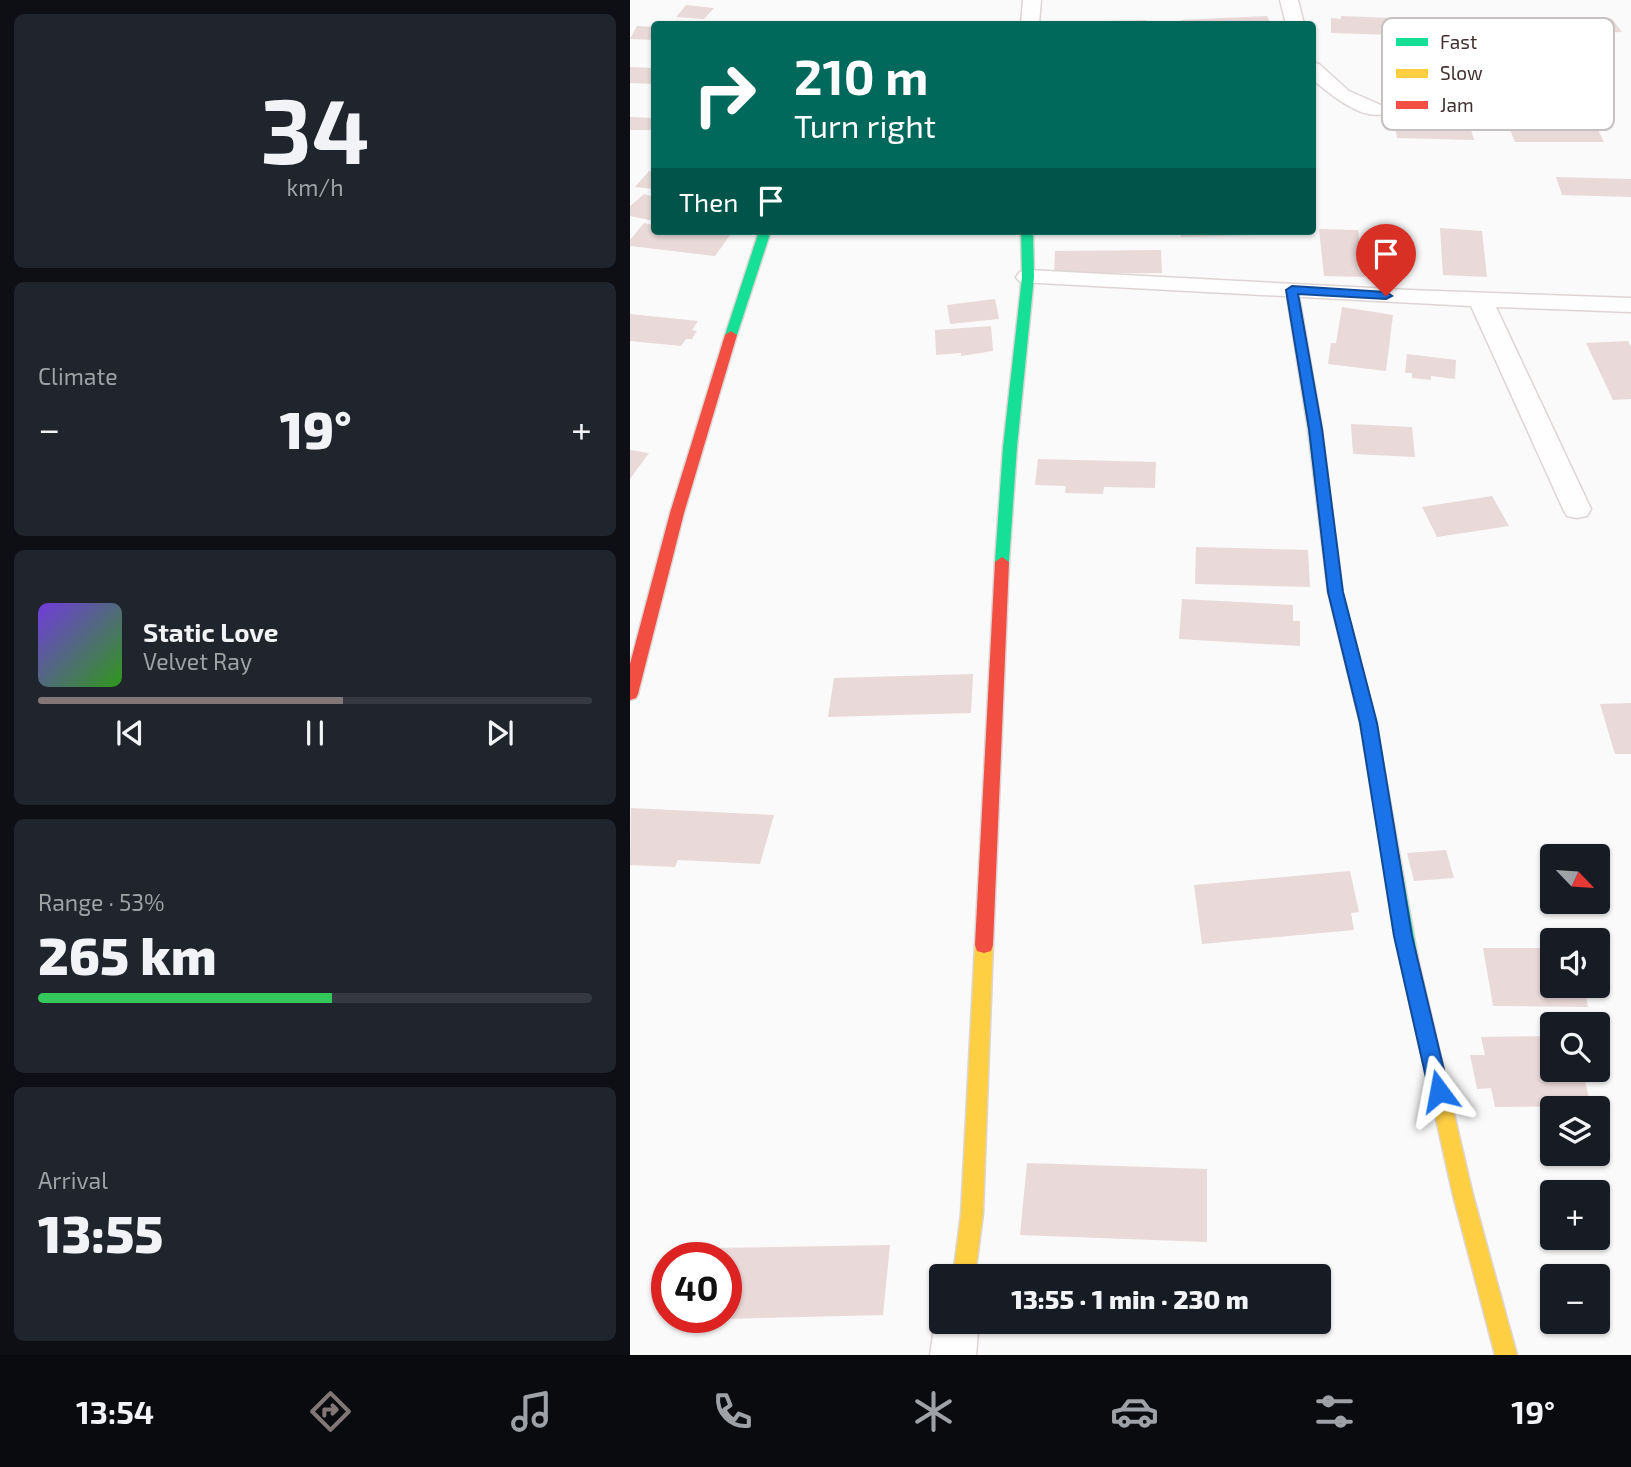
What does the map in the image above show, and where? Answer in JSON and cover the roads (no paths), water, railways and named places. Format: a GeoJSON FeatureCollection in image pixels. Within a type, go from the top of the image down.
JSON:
{"type":"FeatureCollection","features":[{"type":"Feature","properties":{"kind":"street"},"geometry":{"type":"LineString","coordinates":[[1030,21],[1032,0]]}},
{"type":"Feature","properties":{"kind":"street"},"geometry":{"type":"LineString","coordinates":[[1289,0],[1294,21]]}},
{"type":"Feature","properties":{"kind":"street"},"geometry":{"type":"LineString","coordinates":[[1316,72],[1342,95],[1376,110]]}},
{"type":"Feature","properties":{"kind":"street"},"geometry":{"type":"LineString","coordinates":[[630,694],[647,638],[665,556],[727,343],[764,235]]}},
{"type":"Feature","properties":{"kind":"street"},"geometry":{"type":"LineString","coordinates":[[966,1264],[972,1214],[998,628],[1010,447],[1028,277],[1027,235]]}},
{"type":"Feature","properties":{"kind":"street"},"geometry":{"type":"LineString","coordinates":[[1028,277],[1631,304]]}},
{"type":"Feature","properties":{"kind":"street"},"geometry":{"type":"LineString","coordinates":[[1292,290],[1315,429],[1335,592],[1368,723],[1403,936],[1463,1195],[1506,1355]]}},
{"type":"Feature","properties":{"kind":"street"},"geometry":{"type":"LineString","coordinates":[[1480,299],[1577,509]]}},
{"type":"Feature","properties":{"kind":"street"},"geometry":{"type":"LineString","coordinates":[[953,1355],[955,1334]]}}]}
